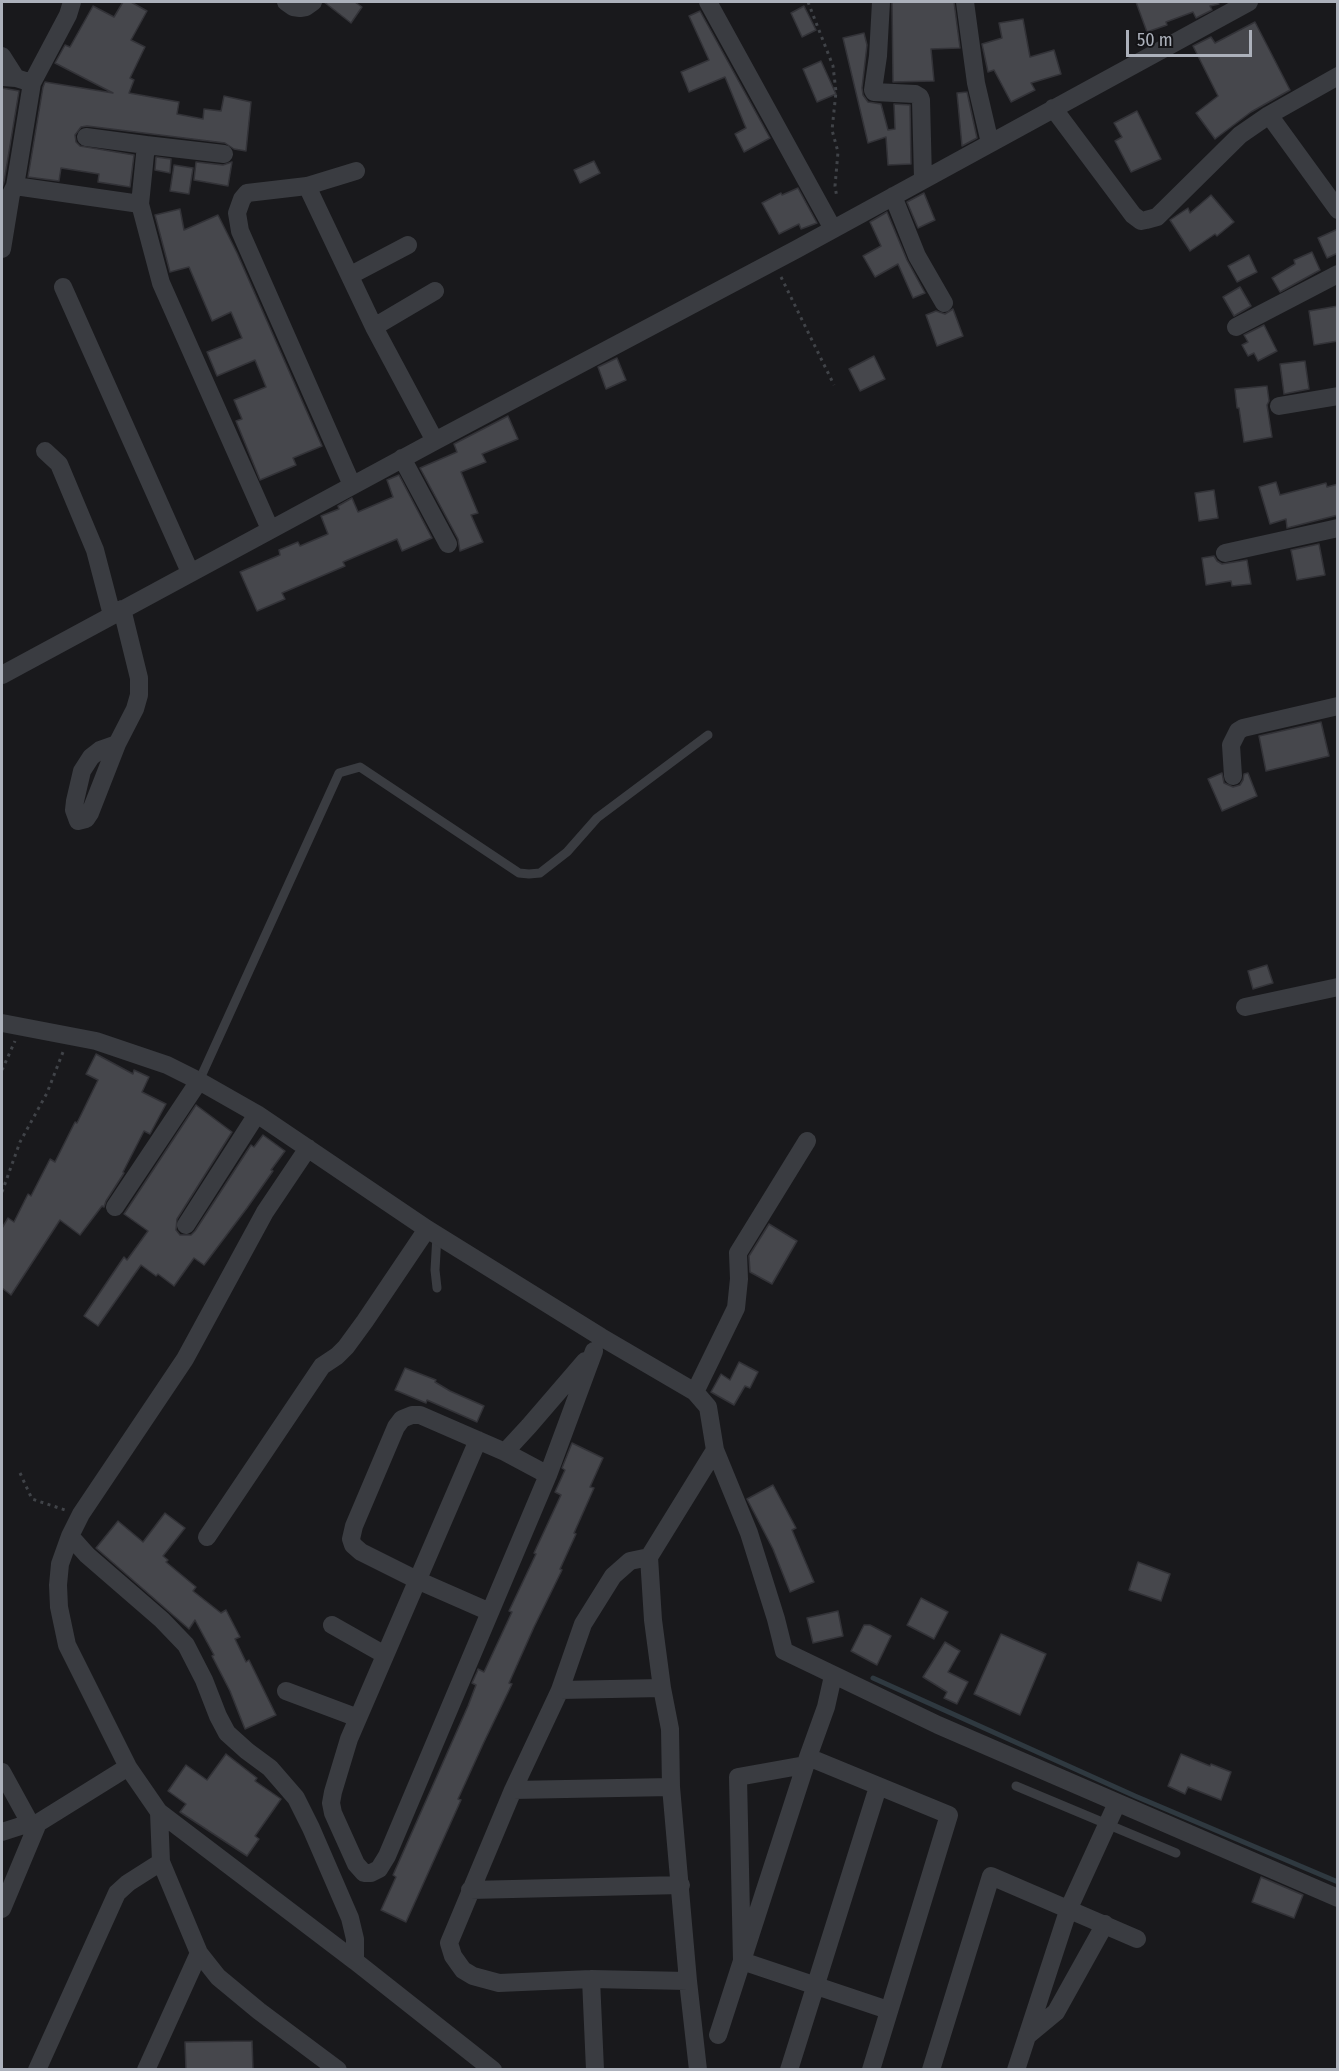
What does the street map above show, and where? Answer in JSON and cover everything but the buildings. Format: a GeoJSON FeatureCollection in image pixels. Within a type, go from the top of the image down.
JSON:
{"type":"FeatureCollection","features":[{"type":"Feature","properties":{"kind":"street"},"geometry":{"type":"LineString","coordinates":[[16,80],[68,15],[72,2]]}},
{"type":"Feature","properties":{"kind":"street"},"geometry":{"type":"LineString","coordinates":[[286,2],[293,7],[300,8],[314,2]]}},
{"type":"Feature","properties":{"kind":"street"},"geometry":{"type":"LineString","coordinates":[[708,2],[839,226]]}},
{"type":"Feature","properties":{"kind":"street"},"geometry":{"type":"LineString","coordinates":[[881,2],[878,56],[873,90],[874,92],[915,94],[920,97],[923,179]]}},
{"type":"Feature","properties":{"kind":"street"},"geometry":{"type":"LineString","coordinates":[[965,2],[976,83],[990,143]]}},
{"type":"Feature","properties":{"kind":"street"},"geometry":{"type":"LineString","coordinates":[[2,675],[402,458],[839,226],[1249,2]]}},
{"type":"Feature","properties":{"kind":"street"},"geometry":{"type":"LineString","coordinates":[[2,56],[16,80],[15,186],[11,194],[2,249]]}},
{"type":"Feature","properties":{"kind":"street"},"geometry":{"type":"LineString","coordinates":[[1053,108],[1133,215],[1141,221],[1157,217],[1240,135],[1269,115],[1338,76]]}},
{"type":"Feature","properties":{"kind":"street"},"geometry":{"type":"LineString","coordinates":[[1269,115],[1338,210]]}},
{"type":"Feature","properties":{"kind":"street"},"geometry":{"type":"LineString","coordinates":[[86,137],[224,154]]}},
{"type":"Feature","properties":{"kind":"street"},"geometry":{"type":"LineString","coordinates":[[146,145],[140,204],[161,283],[270,529]]}},
{"type":"Feature","properties":{"kind":"street"},"geometry":{"type":"LineString","coordinates":[[352,485],[240,231],[237,213],[242,199],[248,193],[307,186],[356,171]]}},
{"type":"Feature","properties":{"kind":"street"},"geometry":{"type":"LineString","coordinates":[[15,186],[140,204]]}},
{"type":"Feature","properties":{"kind":"street"},"geometry":{"type":"LineString","coordinates":[[307,186],[374,327],[435,441]]}},
{"type":"Feature","properties":{"kind":"street"},"geometry":{"type":"LineString","coordinates":[[893,196],[917,256],[944,303]]}},
{"type":"Feature","properties":{"kind":"street"},"geometry":{"type":"LineString","coordinates":[[351,276],[408,245]]}},
{"type":"Feature","properties":{"kind":"street"},"geometry":{"type":"LineString","coordinates":[[1236,327],[1338,274]]}},
{"type":"Feature","properties":{"kind":"street"},"geometry":{"type":"LineString","coordinates":[[63,287],[190,572]]}},
{"type":"Feature","properties":{"kind":"street"},"geometry":{"type":"LineString","coordinates":[[374,327],[435,291]]}},
{"type":"Feature","properties":{"kind":"street"},"geometry":{"type":"LineString","coordinates":[[1279,406],[1338,396]]}},
{"type":"Feature","properties":{"kind":"street"},"geometry":{"type":"LineString","coordinates":[[45,451],[59,464],[95,550],[139,678],[139,695],[135,709],[117,744]]}},
{"type":"Feature","properties":{"kind":"street"},"geometry":{"type":"LineString","coordinates":[[402,458],[448,544]]}},
{"type":"Feature","properties":{"kind":"street"},"geometry":{"type":"LineString","coordinates":[[1225,553],[1338,528]]}},
{"type":"Feature","properties":{"kind":"street"},"geometry":{"type":"LineString","coordinates":[[1233,776],[1231,745],[1238,731],[1338,706]]}},
{"type":"Feature","properties":{"kind":"street"},"geometry":{"type":"LineString","coordinates":[[1245,1007],[1338,987]]}},
{"type":"Feature","properties":{"kind":"street"},"geometry":{"type":"LineString","coordinates":[[2,1023],[96,1041],[167,1065],[199,1081],[257,1114],[597,1344],[695,1392],[708,1407],[715,1450],[749,1533],[784,1651],[938,1725],[1338,1898]]}},
{"type":"Feature","properties":{"kind":"street"},"geometry":{"type":"LineString","coordinates":[[115,1207],[199,1081]]}},
{"type":"Feature","properties":{"kind":"street"},"geometry":{"type":"LineString","coordinates":[[186,1225],[257,1114]]}},
{"type":"Feature","properties":{"kind":"street"},"geometry":{"type":"LineString","coordinates":[[695,1392],[735,1308],[739,1279],[738,1253],[807,1141]]}},
{"type":"Feature","properties":{"kind":"street"},"geometry":{"type":"LineString","coordinates":[[308,1148],[265,1212],[185,1359],[81,1514],[60,1564],[59,1607],[67,1645],[128,1767],[159,1812],[355,1961],[493,2070]]}},
{"type":"Feature","properties":{"kind":"street"},"geometry":{"type":"LineString","coordinates":[[207,1537],[322,1366],[337,1356],[366,1321],[432,1232]]}},
{"type":"Feature","properties":{"kind":"street"},"geometry":{"type":"LineString","coordinates":[[505,1452],[597,1344]]}},
{"type":"Feature","properties":{"kind":"street"},"geometry":{"type":"LineString","coordinates":[[478,1440],[349,1739],[331,1803],[333,1813],[356,1864],[364,1873],[371,1873],[379,1869],[387,1856],[548,1475],[597,1344]]}},
{"type":"Feature","properties":{"kind":"street"},"geometry":{"type":"LineString","coordinates":[[490,1612],[361,1552],[353,1545],[351,1538],[354,1526],[396,1427],[402,1419],[412,1415],[420,1415],[478,1440],[548,1475]]}},
{"type":"Feature","properties":{"kind":"street"},"geometry":{"type":"LineString","coordinates":[[698,2070],[671,1787],[670,1729],[653,1620],[649,1557],[715,1450]]}},
{"type":"Feature","properties":{"kind":"street"},"geometry":{"type":"LineString","coordinates":[[70,1536],[87,1556],[162,1620],[186,1645],[227,1732],[270,1768],[296,1798],[350,1918],[355,1939],[355,1961]]}},
{"type":"Feature","properties":{"kind":"street"},"geometry":{"type":"LineString","coordinates":[[649,1557],[630,1562],[613,1576],[584,1624],[560,1690],[513,1790],[449,1943],[453,1956],[462,1970],[473,1976],[499,1983],[591,1978],[688,1981]]}},
{"type":"Feature","properties":{"kind":"street"},"geometry":{"type":"LineString","coordinates":[[332,1625],[385,1655]]}},
{"type":"Feature","properties":{"kind":"street"},"geometry":{"type":"LineString","coordinates":[[718,2035],[826,1707],[833,1676]]}},
{"type":"Feature","properties":{"kind":"street"},"geometry":{"type":"LineString","coordinates":[[560,1690],[662,1688]]}},
{"type":"Feature","properties":{"kind":"street"},"geometry":{"type":"LineString","coordinates":[[286,1691],[358,1719]]}},
{"type":"Feature","properties":{"kind":"street"},"geometry":{"type":"LineString","coordinates":[[742,1961],[738,1777],[807,1761],[949,1815],[870,2070]]}},
{"type":"Feature","properties":{"kind":"street"},"geometry":{"type":"LineString","coordinates":[[2,1832],[34,1823],[128,1767]]}},
{"type":"Feature","properties":{"kind":"street"},"geometry":{"type":"LineString","coordinates":[[2,1772],[34,1823]]}},
{"type":"Feature","properties":{"kind":"street"},"geometry":{"type":"LineString","coordinates":[[513,1790],[671,1787]]}},
{"type":"Feature","properties":{"kind":"street"},"geometry":{"type":"LineString","coordinates":[[789,2070],[878,1787]]}},
{"type":"Feature","properties":{"kind":"street"},"geometry":{"type":"LineString","coordinates":[[1016,2070],[1069,1908],[1117,1803]]}},
{"type":"Feature","properties":{"kind":"street"},"geometry":{"type":"LineString","coordinates":[[159,1812],[161,1862],[199,1953],[218,1977],[250,2004],[338,2070]]}},
{"type":"Feature","properties":{"kind":"street"},"geometry":{"type":"LineString","coordinates":[[2,1909],[34,1823]]}},
{"type":"Feature","properties":{"kind":"street"},"geometry":{"type":"LineString","coordinates":[[37,2070],[117,1893],[128,1883],[161,1862]]}},
{"type":"Feature","properties":{"kind":"street"},"geometry":{"type":"LineString","coordinates":[[931,2070],[991,1876],[1137,1939]]}},
{"type":"Feature","properties":{"kind":"street"},"geometry":{"type":"LineString","coordinates":[[470,1890],[681,1886]]}},
{"type":"Feature","properties":{"kind":"street"},"geometry":{"type":"LineString","coordinates":[[1027,2036],[1056,2012],[1105,1924]]}},
{"type":"Feature","properties":{"kind":"street"},"geometry":{"type":"LineString","coordinates":[[146,2070],[199,1953]]}},
{"type":"Feature","properties":{"kind":"street"},"geometry":{"type":"LineString","coordinates":[[742,1961],[888,2010]]}},
{"type":"Feature","properties":{"kind":"street"},"geometry":{"type":"LineString","coordinates":[[591,1978],[595,2070]]}},
{"type":"Feature","properties":{"kind":"street"},"geometry":{"type":"LineString","coordinates":[[468,2050],[468,2070]]}},
{"type":"Feature","properties":{"kind":"lane"},"geometry":{"type":"LineString","coordinates":[[199,1081],[339,773],[360,767],[519,873],[540,873],[567,852],[597,818],[708,735]]}},
{"type":"Feature","properties":{"kind":"lane"},"geometry":{"type":"LineString","coordinates":[[432,1232],[437,1288]]}},
{"type":"Feature","properties":{"kind":"lane"},"geometry":{"type":"LineString","coordinates":[[1016,1786],[1176,1853]]}},
{"type":"Feature","properties":{"kind":"path"},"geometry":{"type":"LineString","coordinates":[[808,2],[833,66],[837,92],[832,130],[838,152],[834,186],[839,226]]}},
{"type":"Feature","properties":{"kind":"path"},"geometry":{"type":"LineString","coordinates":[[773,261],[834,385]]}},
{"type":"Feature","properties":{"kind":"path"},"geometry":{"type":"LineString","coordinates":[[2,1070],[22,1026]]}},
{"type":"Feature","properties":{"kind":"path"},"geometry":{"type":"LineString","coordinates":[[2,1192],[20,1142],[60,1064],[68,1036]]}},
{"type":"Feature","properties":{"kind":"path"},"geometry":{"type":"LineString","coordinates":[[20,1473],[32,1499],[81,1514]]}},
{"type":"Feature","properties":{"kind":"waterway"},"geometry":{"type":"LineString","coordinates":[[873,1678],[1135,1796],[1338,1882]]}}]}
